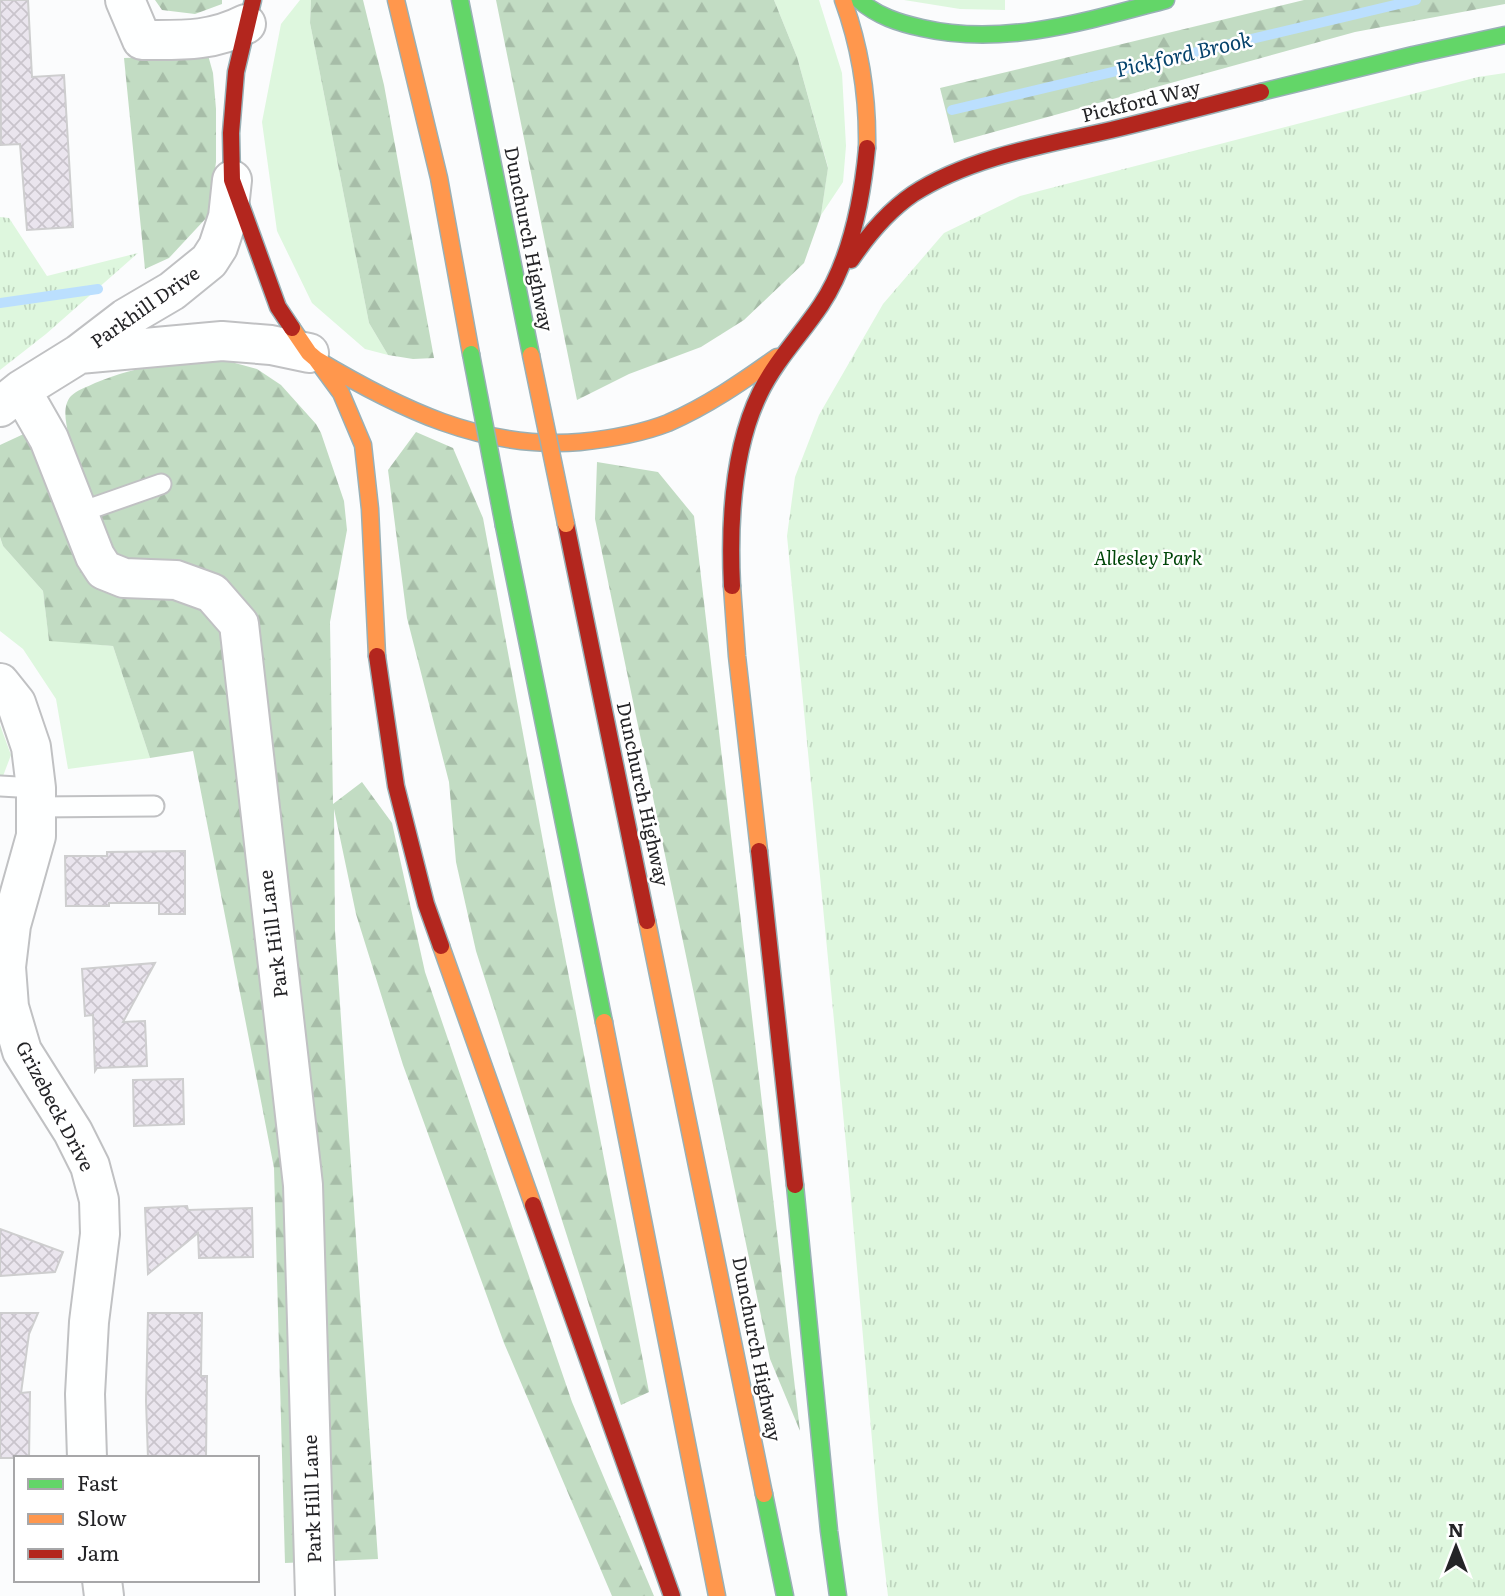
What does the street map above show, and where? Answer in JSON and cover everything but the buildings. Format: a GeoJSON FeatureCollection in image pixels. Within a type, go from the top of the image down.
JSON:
{"type":"FeatureCollection","features":[{"type":"Feature","properties":{"kind":"highway"},"geometry":{"type":"LineString","coordinates":[[396,0],[439,178],[504,526],[672,1359],[717,1596]]}},
{"type":"Feature","properties":{"kind":"highway","name":"Dunchurch Highway"},"geometry":{"type":"LineString","coordinates":[[460,0],[785,1596]]}},
{"type":"Feature","properties":{"kind":"highway"},"geometry":{"type":"LineString","coordinates":[[838,1596],[732,598],[731,537],[737,477],[748,422],[766,380],[814,317],[832,288],[858,213],[865,174],[868,130],[866,90],[843,0]]}},
{"type":"Feature","properties":{"kind":"highway"},"geometry":{"type":"LineString","coordinates":[[859,0],[893,21],[933,33],[971,35],[1053,30],[1166,0]]}},
{"type":"Feature","properties":{"kind":"highway"},"geometry":{"type":"LineString","coordinates":[[251,6],[236,72],[231,133],[232,180],[278,307],[341,393],[363,445],[370,509],[378,667],[396,786],[426,904],[673,1596]]}},
{"type":"Feature","properties":{"kind":"highway","name":"Pickford Way"},"geometry":{"type":"LineString","coordinates":[[832,288],[861,244],[886,218],[918,191],[952,174],[1063,142],[1280,87],[1429,50],[1505,35]]}},
{"type":"Feature","properties":{"kind":"highway"},"geometry":{"type":"LineString","coordinates":[[313,356],[377,396],[420,416],[464,432],[503,441],[544,445],[593,441],[649,429],[696,409],[755,373],[792,345]]}},
{"type":"Feature","properties":{"kind":"street"},"geometry":{"type":"LineString","coordinates":[[125,0],[142,40],[202,40],[227,34],[251,6]]}},
{"type":"Feature","properties":{"kind":"street","name":"Parkhill Drive"},"geometry":{"type":"LineString","coordinates":[[11,398],[79,354],[125,318],[173,291],[209,261],[218,247],[228,217],[232,180]]}},
{"type":"Feature","properties":{"kind":"street","name":"Parkhill Drive"},"geometry":{"type":"LineString","coordinates":[[79,354],[222,341],[271,345],[313,356]]}},
{"type":"Feature","properties":{"kind":"street","name":"Park Hill Lane"},"geometry":{"type":"LineString","coordinates":[[11,398],[49,439],[95,556],[104,570],[124,578],[176,580],[212,593],[239,624],[303,1185],[315,1596]]}},
{"type":"Feature","properties":{"kind":"street","name":"Grizebeck Drive"},"geometry":{"type":"LineString","coordinates":[[0,682],[16,703],[31,747],[24,794],[36,836],[11,925],[6,967],[9,1007],[22,1051],[73,1132],[90,1166],[99,1200],[100,1234],[85,1382],[87,1456]]}},
{"type":"Feature","properties":{"kind":"lane"},"geometry":{"type":"LineString","coordinates":[[78,513],[161,484]]}},
{"type":"Feature","properties":{"kind":"lane"},"geometry":{"type":"LineString","coordinates":[[24,794],[154,806]]}},
{"type":"Feature","properties":{"kind":"green space"},"geometry":{"type":"Polygon","coordinates":[[[155,0],[222,0],[222,4],[195,14],[162,10],[155,0]]]}},
{"type":"Feature","properties":{"kind":"green space"},"geometry":{"type":"Polygon","coordinates":[[[300,0],[311,0],[310,23],[369,323],[388,355],[365,349],[312,303],[277,231],[262,122],[281,24],[300,0]]]}},
{"type":"Feature","properties":{"kind":"green space"},"geometry":{"type":"Polygon","coordinates":[[[311,0],[363,0],[384,85],[434,358],[413,359],[388,355],[369,323],[310,23],[311,0]]]}},
{"type":"Feature","properties":{"kind":"green space"},"geometry":{"type":"Polygon","coordinates":[[[496,0],[774,0],[797,57],[828,168],[821,215],[804,263],[744,320],[701,347],[629,374],[577,400],[496,0]]]}},
{"type":"Feature","properties":{"kind":"green space"},"geometry":{"type":"Polygon","coordinates":[[[774,0],[819,0],[842,73],[846,146],[843,182],[821,215],[828,167],[797,57],[774,0]]]}},
{"type":"Feature","properties":{"kind":"green space"},"geometry":{"type":"Polygon","coordinates":[[[904,0],[1005,0],[1005,10],[960,9],[904,0]]]}},
{"type":"Feature","properties":{"kind":"green space"},"geometry":{"type":"Polygon","coordinates":[[[1304,0],[1505,0],[1505,4],[1355,32],[954,143],[940,88],[1304,0]]]}},
{"type":"Feature","properties":{"kind":"green space"},"geometry":{"type":"Polygon","coordinates":[[[208,55],[213,73],[216,109],[216,162],[209,215],[169,258],[145,269],[124,58],[208,55]]]}},
{"type":"Feature","properties":{"kind":"green space","name":"Allesley Park"},"geometry":{"type":"Polygon","coordinates":[[[1505,73],[1505,1596],[888,1596],[787,536],[795,477],[819,415],[883,304],[944,233],[1020,196],[1478,77],[1505,73]]]}},
{"type":"Feature","properties":{"kind":"green space"},"geometry":{"type":"Polygon","coordinates":[[[0,217],[9,218],[47,276],[138,253],[46,334],[0,370],[0,217]]]}},
{"type":"Feature","properties":{"kind":"green space"},"geometry":{"type":"Polygon","coordinates":[[[224,360],[257,369],[281,385],[321,433],[344,501],[347,530],[330,622],[333,804],[362,782],[392,823],[425,972],[572,1402],[654,1596],[612,1596],[504,1343],[403,1065],[356,914],[334,809],[335,931],[378,1559],[285,1563],[274,1168],[193,751],[150,758],[113,646],[49,641],[43,591],[3,546],[0,537],[0,445],[28,432],[49,439],[68,433],[66,409],[71,396],[112,377],[158,365],[224,360]]]}},
{"type":"Feature","properties":{"kind":"green space"},"geometry":{"type":"Polygon","coordinates":[[[416,432],[453,448],[483,518],[649,1392],[621,1405],[476,951],[456,862],[449,782],[407,618],[388,470],[416,432]]]}},
{"type":"Feature","properties":{"kind":"green space"},"geometry":{"type":"Polygon","coordinates":[[[597,462],[658,472],[694,516],[800,1431],[770,1359],[595,519],[597,462]]]}},
{"type":"Feature","properties":{"kind":"green space"},"geometry":{"type":"Polygon","coordinates":[[[0,537],[3,546],[43,591],[49,640],[113,646],[150,758],[68,769],[56,699],[23,649],[0,631],[0,537]]]}},
{"type":"Feature","properties":{"kind":"green space"},"geometry":{"type":"Polygon","coordinates":[[[0,725],[11,755],[0,784],[0,725]]]}},
{"type":"Feature","properties":{"kind":"waterway","name":"Pickford Brook"},"geometry":{"type":"LineString","coordinates":[[952,110],[1416,0]]}},
{"type":"Feature","properties":{"kind":"waterway","name":"Pickford Brook"},"geometry":{"type":"LineString","coordinates":[[0,303],[98,289]]}},
{"type":"Feature","properties":{"kind":"traffic: fast"},"geometry":{"type":"LineString","coordinates":[[460,0],[531,355]]}},
{"type":"Feature","properties":{"kind":"traffic: fast"},"geometry":{"type":"LineString","coordinates":[[859,0],[881,15],[905,24],[953,33],[984,35],[1045,29],[1166,0]]}},
{"type":"Feature","properties":{"kind":"traffic: fast"},"geometry":{"type":"LineString","coordinates":[[1261,92],[1505,35]]}},
{"type":"Feature","properties":{"kind":"traffic: fast"},"geometry":{"type":"LineString","coordinates":[[471,354],[504,526]]}},
{"type":"Feature","properties":{"kind":"traffic: fast"},"geometry":{"type":"LineString","coordinates":[[504,526],[604,1022]]}},
{"type":"Feature","properties":{"kind":"traffic: fast"},"geometry":{"type":"LineString","coordinates":[[795,1185],[829,1531],[838,1596]]}},
{"type":"Feature","properties":{"kind":"traffic: fast"},"geometry":{"type":"LineString","coordinates":[[764,1494],[785,1596]]}},
{"type":"Feature","properties":{"kind":"traffic: slow"},"geometry":{"type":"LineString","coordinates":[[396,0],[439,178],[471,354]]}},
{"type":"Feature","properties":{"kind":"traffic: slow"},"geometry":{"type":"LineString","coordinates":[[843,0],[862,73],[867,148]]}},
{"type":"Feature","properties":{"kind":"traffic: slow"},"geometry":{"type":"LineString","coordinates":[[292,328],[316,359],[410,409],[475,432],[544,443],[613,438],[668,423],[710,401],[777,357]]}},
{"type":"Feature","properties":{"kind":"traffic: slow"},"geometry":{"type":"LineString","coordinates":[[531,355],[566,524]]}},
{"type":"Feature","properties":{"kind":"traffic: slow"},"geometry":{"type":"LineString","coordinates":[[316,359],[341,393],[363,445],[370,509],[377,656]]}},
{"type":"Feature","properties":{"kind":"traffic: slow"},"geometry":{"type":"LineString","coordinates":[[732,586],[737,656],[759,851]]}},
{"type":"Feature","properties":{"kind":"traffic: slow"},"geometry":{"type":"LineString","coordinates":[[647,921],[764,1494]]}},
{"type":"Feature","properties":{"kind":"traffic: slow"},"geometry":{"type":"LineString","coordinates":[[441,946],[533,1205]]}},
{"type":"Feature","properties":{"kind":"traffic: slow"},"geometry":{"type":"LineString","coordinates":[[604,1022],[717,1596]]}},
{"type":"Feature","properties":{"kind":"traffic: jam"},"geometry":{"type":"LineString","coordinates":[[253,0],[236,72],[231,133],[232,180],[278,307],[292,328]]}},
{"type":"Feature","properties":{"kind":"traffic: jam"},"geometry":{"type":"LineString","coordinates":[[851,260],[895,208],[913,194],[959,170],[1034,147],[1261,92]]}},
{"type":"Feature","properties":{"kind":"traffic: jam"},"geometry":{"type":"LineString","coordinates":[[732,586],[732,512],[743,438],[766,381],[821,305],[840,269],[858,209],[867,148]]}},
{"type":"Feature","properties":{"kind":"traffic: jam"},"geometry":{"type":"LineString","coordinates":[[566,524],[647,921]]}},
{"type":"Feature","properties":{"kind":"traffic: jam"},"geometry":{"type":"LineString","coordinates":[[377,656],[396,786],[426,904],[441,946]]}},
{"type":"Feature","properties":{"kind":"traffic: jam"},"geometry":{"type":"LineString","coordinates":[[759,851],[795,1185]]}},
{"type":"Feature","properties":{"kind":"traffic: jam"},"geometry":{"type":"LineString","coordinates":[[533,1205],[672,1596]]}}]}
